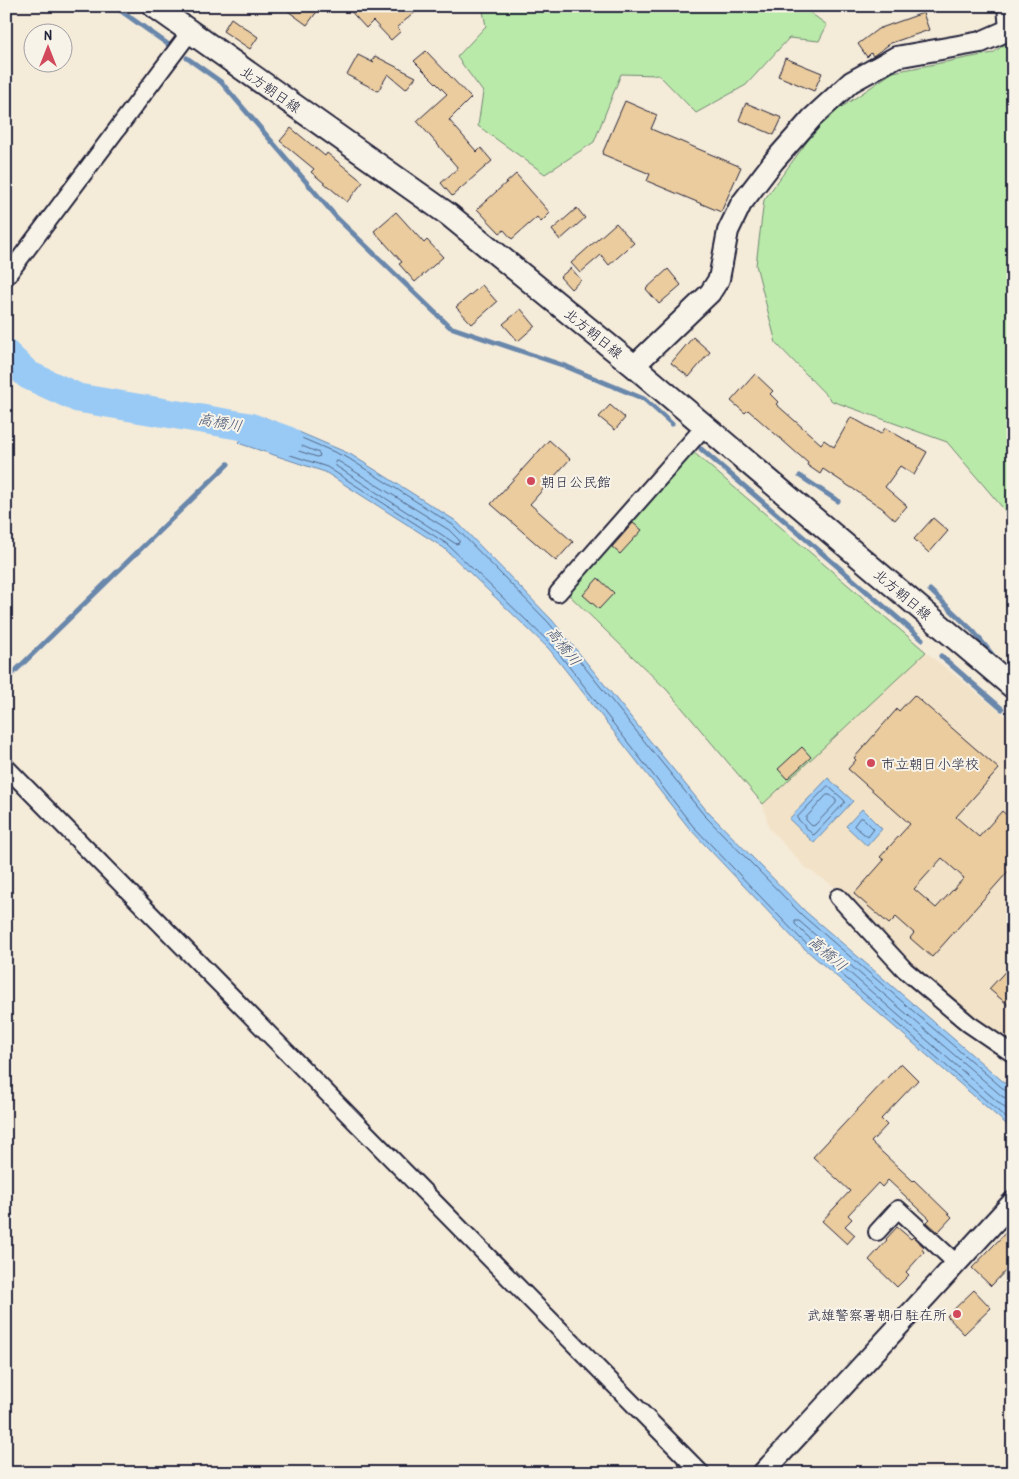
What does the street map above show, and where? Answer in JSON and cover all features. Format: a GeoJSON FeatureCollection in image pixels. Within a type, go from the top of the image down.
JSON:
{"type":"FeatureCollection","features":[{"type":"Feature","properties":{"kind":"main road","name":"北方朝日線"},"geometry":{"type":"LineString","coordinates":[[154,6],[449,216],[634,366],[1013,687]]}},
{"type":"Feature","properties":{"kind":"street"},"geometry":{"type":"LineString","coordinates":[[634,366],[710,293],[719,279],[728,232],[741,204],[812,118],[851,82],[896,57],[980,42],[1011,29],[1006,6]]}},
{"type":"Feature","properties":{"kind":"street"},"geometry":{"type":"LineString","coordinates":[[6,276],[190,32]]}},
{"type":"Feature","properties":{"kind":"street"},"geometry":{"type":"LineString","coordinates":[[558,592],[705,426]]}},
{"type":"Feature","properties":{"kind":"street"},"geometry":{"type":"LineString","coordinates":[[6,767],[701,1473]]}},
{"type":"Feature","properties":{"kind":"street"},"geometry":{"type":"LineString","coordinates":[[838,897],[904,970],[969,1024],[1013,1054]]}},
{"type":"Feature","properties":{"kind":"street"},"geometry":{"type":"LineString","coordinates":[[763,1473],[1013,1202]]}},
{"type":"Feature","properties":{"kind":"street"},"geometry":{"type":"LineString","coordinates":[[876,1232],[898,1209],[956,1263]]}},
{"type":"Feature","properties":{"kind":"shaded area","name":"市立朝日小学校"},"geometry":{"type":"Polygon","coordinates":[[[692,451],[926,652],[1013,722],[1013,1048],[906,967],[840,890],[805,867],[769,828],[763,804],[667,690],[566,592],[692,451]]]}},
{"type":"Feature","properties":{"kind":"green space"},"geometry":{"type":"Polygon","coordinates":[[[482,6],[801,6],[827,25],[819,41],[789,38],[746,85],[696,113],[659,75],[621,74],[594,142],[545,174],[478,126],[483,92],[457,57],[486,26],[482,6]]]}},
{"type":"Feature","properties":{"kind":"green space"},"geometry":{"type":"Polygon","coordinates":[[[1013,38],[1013,520],[947,442],[832,401],[776,343],[756,265],[764,200],[823,120],[893,72],[993,53],[1013,38]]]}},
{"type":"Feature","properties":{"kind":"green space"},"geometry":{"type":"Polygon","coordinates":[[[692,451],[926,652],[763,804],[667,690],[566,592],[692,451]]]}},
{"type":"Feature","properties":{"kind":"water"},"geometry":{"type":"Polygon","coordinates":[[[264,417],[350,454],[456,521],[552,620],[707,811],[806,912],[1013,1090],[1013,1130],[797,942],[689,828],[549,649],[444,548],[325,472],[238,443],[264,417]]]}},
{"type":"Feature","properties":{"kind":"water"},"geometry":{"type":"Polygon","coordinates":[[[828,778],[853,801],[814,843],[789,819],[828,778]]]}},
{"type":"Feature","properties":{"kind":"water"},"geometry":{"type":"Polygon","coordinates":[[[862,809],[882,829],[867,846],[846,826],[862,809]]]}},
{"type":"Feature","properties":{"kind":"building"},"geometry":{"type":"Polygon","coordinates":[[[281,6],[321,6],[307,25],[281,6]]]}},
{"type":"Feature","properties":{"kind":"building"},"geometry":{"type":"Polygon","coordinates":[[[346,6],[423,6],[397,27],[401,31],[391,40],[373,21],[366,28],[346,6]]]}},
{"type":"Feature","properties":{"kind":"building"},"geometry":{"type":"Polygon","coordinates":[[[923,13],[929,30],[891,43],[873,56],[871,53],[867,57],[858,44],[878,29],[923,13]]]}},
{"type":"Feature","properties":{"kind":"building"},"geometry":{"type":"Polygon","coordinates":[[[231,18],[258,37],[250,49],[223,31],[231,18]]]}},
{"type":"Feature","properties":{"kind":"building"},"geometry":{"type":"Polygon","coordinates":[[[426,51],[471,98],[449,120],[477,152],[481,148],[492,161],[452,196],[441,183],[458,168],[417,121],[447,94],[414,61],[426,51]]]}},
{"type":"Feature","properties":{"kind":"building"},"geometry":{"type":"Polygon","coordinates":[[[358,55],[374,63],[372,61],[375,56],[416,77],[406,89],[388,74],[378,91],[347,75],[358,55]]]}},
{"type":"Feature","properties":{"kind":"building"},"geometry":{"type":"Polygon","coordinates":[[[785,58],[822,73],[814,91],[778,76],[785,58]]]}},
{"type":"Feature","properties":{"kind":"building"},"geometry":{"type":"Polygon","coordinates":[[[625,101],[657,115],[651,129],[741,167],[721,212],[647,181],[650,174],[602,154],[625,101]]]}},
{"type":"Feature","properties":{"kind":"building"},"geometry":{"type":"Polygon","coordinates":[[[746,103],[782,118],[774,135],[739,120],[746,103]]]}},
{"type":"Feature","properties":{"kind":"building"},"geometry":{"type":"Polygon","coordinates":[[[291,128],[325,156],[327,153],[363,182],[347,202],[311,172],[314,169],[280,141],[291,128]]]}},
{"type":"Feature","properties":{"kind":"building"},"geometry":{"type":"Polygon","coordinates":[[[516,174],[550,213],[541,222],[537,217],[512,239],[504,230],[500,233],[477,209],[516,174]]]}},
{"type":"Feature","properties":{"kind":"building"},"geometry":{"type":"Polygon","coordinates":[[[577,208],[585,218],[560,240],[552,230],[577,208]]]}},
{"type":"Feature","properties":{"kind":"building"},"geometry":{"type":"Polygon","coordinates":[[[396,212],[424,243],[427,240],[443,257],[415,282],[399,264],[402,262],[374,231],[396,212]]]}},
{"type":"Feature","properties":{"kind":"building"},"geometry":{"type":"Polygon","coordinates":[[[616,223],[634,243],[609,265],[601,255],[580,273],[571,263],[616,223]]]}},
{"type":"Feature","properties":{"kind":"building"},"geometry":{"type":"Polygon","coordinates":[[[571,268],[581,280],[571,289],[560,277],[571,268]]]}},
{"type":"Feature","properties":{"kind":"building"},"geometry":{"type":"Polygon","coordinates":[[[668,269],[681,285],[659,304],[646,289],[668,269]]]}},
{"type":"Feature","properties":{"kind":"building"},"geometry":{"type":"Polygon","coordinates":[[[482,285],[497,302],[472,324],[456,307],[482,285]]]}},
{"type":"Feature","properties":{"kind":"building"},"geometry":{"type":"Polygon","coordinates":[[[521,309],[535,326],[518,341],[503,324],[521,309]]]}},
{"type":"Feature","properties":{"kind":"building"},"geometry":{"type":"Polygon","coordinates":[[[693,337],[710,352],[689,377],[671,363],[693,337]]]}},
{"type":"Feature","properties":{"kind":"building"},"geometry":{"type":"Polygon","coordinates":[[[755,374],[773,391],[770,394],[778,402],[776,404],[821,444],[824,440],[834,447],[851,417],[881,434],[885,428],[927,452],[914,475],[900,466],[885,487],[907,506],[895,520],[882,508],[823,469],[820,474],[807,465],[808,463],[748,410],[745,413],[731,401],[755,374]]]}},
{"type":"Feature","properties":{"kind":"building"},"geometry":{"type":"Polygon","coordinates":[[[610,405],[625,418],[615,430],[599,417],[610,405]]]}},
{"type":"Feature","properties":{"kind":"building","name":"朝日公民館"},"geometry":{"type":"Polygon","coordinates":[[[549,440],[570,459],[530,504],[573,542],[556,561],[491,504],[549,440]]]}},
{"type":"Feature","properties":{"kind":"building"},"geometry":{"type":"Polygon","coordinates":[[[933,518],[948,531],[929,553],[914,539],[933,518]]]}},
{"type":"Feature","properties":{"kind":"building"},"geometry":{"type":"Polygon","coordinates":[[[633,523],[642,530],[620,554],[612,547],[633,523]]]}},
{"type":"Feature","properties":{"kind":"building"},"geometry":{"type":"Polygon","coordinates":[[[598,578],[614,593],[599,609],[583,595],[598,578]]]}},
{"type":"Feature","properties":{"kind":"building"},"geometry":{"type":"Polygon","coordinates":[[[914,695],[999,769],[956,817],[979,837],[1002,811],[1013,821],[1013,866],[932,957],[910,938],[914,933],[896,917],[889,924],[854,894],[884,860],[880,857],[910,824],[848,769],[856,760],[854,758],[897,709],[899,711],[914,695]],[[942,858],[914,889],[936,908],[964,878],[942,858]]]}},
{"type":"Feature","properties":{"kind":"building"},"geometry":{"type":"Polygon","coordinates":[[[802,747],[811,757],[787,779],[778,769],[802,747]]]}},
{"type":"Feature","properties":{"kind":"building"},"geometry":{"type":"Polygon","coordinates":[[[1013,963],[1013,1009],[989,989],[1013,963]]]}},
{"type":"Feature","properties":{"kind":"building"},"geometry":{"type":"Polygon","coordinates":[[[901,1063],[918,1080],[881,1119],[887,1125],[871,1142],[952,1217],[938,1232],[927,1222],[930,1219],[888,1180],[882,1187],[878,1183],[848,1215],[852,1219],[845,1226],[855,1235],[847,1244],[822,1221],[850,1191],[813,1157],[901,1063]]]}},
{"type":"Feature","properties":{"kind":"building"},"geometry":{"type":"Polygon","coordinates":[[[1013,1225],[1013,1263],[991,1286],[972,1268],[1013,1225]]]}},
{"type":"Feature","properties":{"kind":"building"},"geometry":{"type":"Polygon","coordinates":[[[897,1227],[924,1247],[922,1249],[924,1252],[906,1272],[909,1275],[897,1287],[869,1260],[897,1227]]]}},
{"type":"Feature","properties":{"kind":"building","name":"武雄警察署朝日駐在所"},"geometry":{"type":"Polygon","coordinates":[[[974,1290],[991,1308],[964,1334],[947,1316],[974,1290]]]}},
{"type":"Feature","properties":{"kind":"waterway"},"geometry":{"type":"LineString","coordinates":[[114,6],[169,45]]}},
{"type":"Feature","properties":{"kind":"waterway"},"geometry":{"type":"LineString","coordinates":[[187,58],[221,82],[337,218],[450,327],[565,366],[644,399],[672,424]]}},
{"type":"Feature","properties":{"kind":"waterway","name":"高橋川"},"geometry":{"type":"LineString","coordinates":[[6,354],[28,375],[78,398],[249,427],[288,441]]}},
{"type":"Feature","properties":{"kind":"waterway"},"geometry":{"type":"LineString","coordinates":[[701,449],[922,639]]}},
{"type":"Feature","properties":{"kind":"waterway"},"geometry":{"type":"LineString","coordinates":[[6,680],[228,464]]}},
{"type":"Feature","properties":{"kind":"waterway"},"geometry":{"type":"LineString","coordinates":[[800,476],[838,501]]}},
{"type":"Feature","properties":{"kind":"waterway"},"geometry":{"type":"LineString","coordinates":[[930,590],[974,632],[995,658]]}},
{"type":"Feature","properties":{"kind":"waterway"},"geometry":{"type":"LineString","coordinates":[[941,656],[1002,709]]}},
{"type":"Feature","properties":{"kind":"place","name":"朝日公民館"},"geometry":{"type":"Point","coordinates":[531,481]}},
{"type":"Feature","properties":{"kind":"place","name":"市立朝日小学校"},"geometry":{"type":"Point","coordinates":[871,763]}},
{"type":"Feature","properties":{"kind":"place","name":"武雄警察署朝日駐在所"},"geometry":{"type":"Point","coordinates":[957,1314]}}]}
